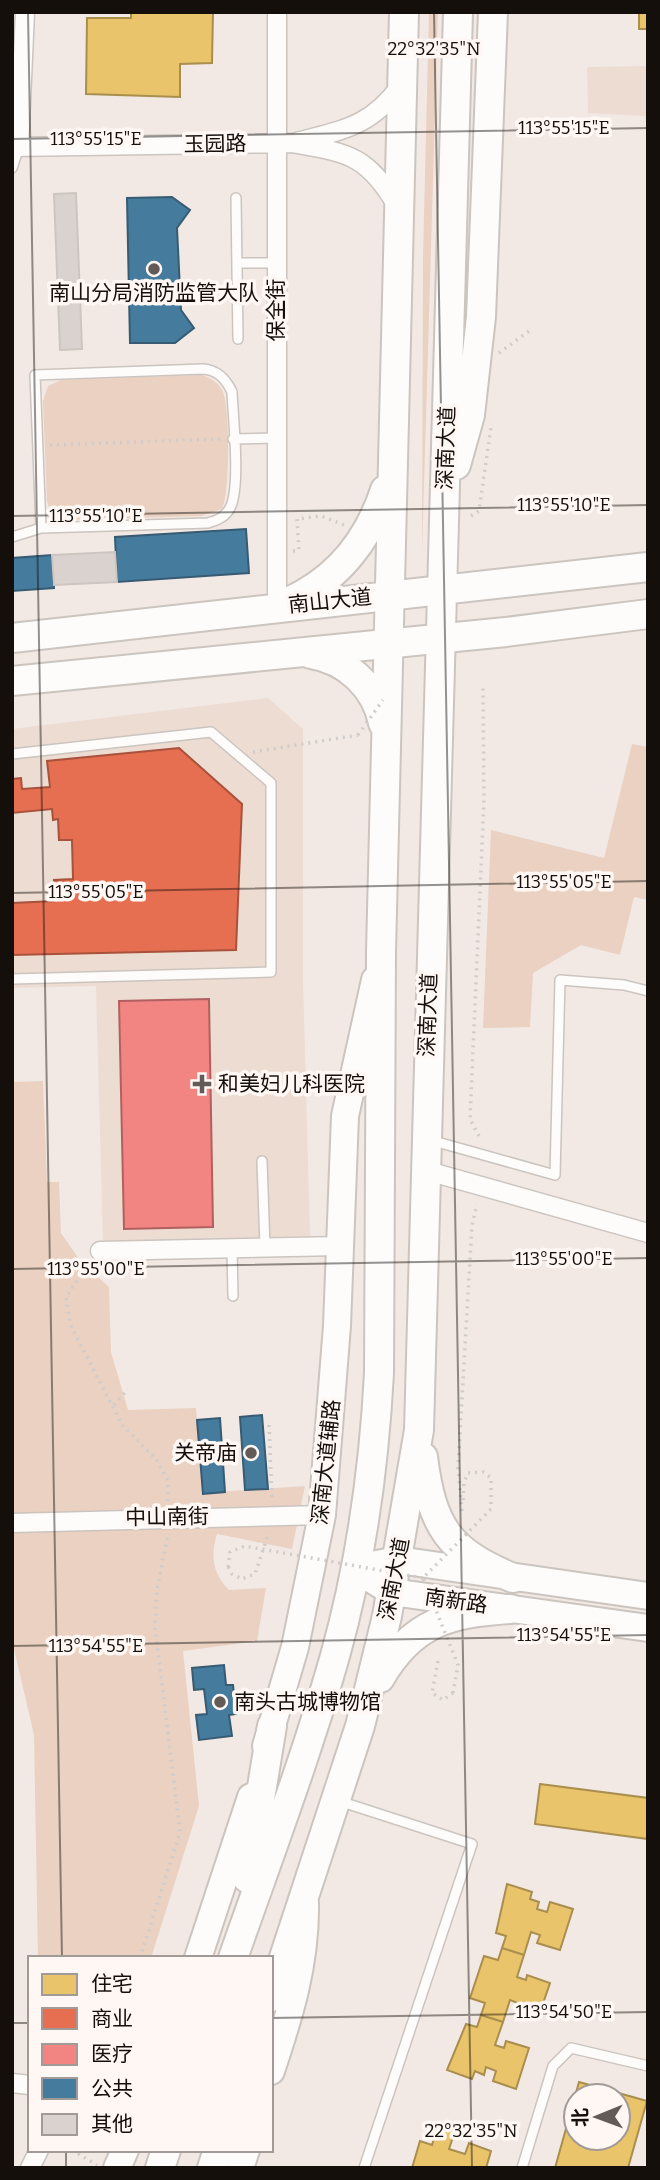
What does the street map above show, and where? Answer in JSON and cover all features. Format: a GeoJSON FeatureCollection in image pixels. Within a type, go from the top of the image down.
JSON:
{"type":"FeatureCollection","features":[{"type":"Feature","properties":{"kind":"main road"},"geometry":{"type":"LineString","coordinates":[[390,12],[401,85]]}},
{"type":"Feature","properties":{"kind":"main road","name":"深南大道"},"geometry":{"type":"LineString","coordinates":[[233,1956],[314,1726],[336,1653],[371,1485],[379,1373],[381,952],[404,12]]}},
{"type":"Feature","properties":{"kind":"main road"},"geometry":{"type":"LineString","coordinates":[[444,505],[470,415],[476,380],[489,166],[494,12]]}},
{"type":"Feature","properties":{"kind":"main road"},"geometry":{"type":"LineString","coordinates":[[457,26],[489,166]]}},
{"type":"Feature","properties":{"kind":"main road","name":"深南大道"},"geometry":{"type":"LineString","coordinates":[[273,1991],[360,1726],[392,1592],[419,1430],[439,590],[444,505],[457,26]]}},
{"type":"Feature","properties":{"kind":"main road"},"geometry":{"type":"LineString","coordinates":[[277,607],[325,581],[361,541],[376,517],[393,456]]}},
{"type":"Feature","properties":{"kind":"main road","name":"南山大道"},"geometry":{"type":"LineString","coordinates":[[12,638],[648,567]]}},
{"type":"Feature","properties":{"kind":"main road"},"geometry":{"type":"LineString","coordinates":[[12,681],[291,651],[388,644],[648,614]]}},
{"type":"Feature","properties":{"kind":"main road"},"geometry":{"type":"LineString","coordinates":[[291,651],[321,656],[356,675],[372,691],[386,737]]}},
{"type":"Feature","properties":{"kind":"main road","name":"深南大道辅路"},"geometry":{"type":"LineString","coordinates":[[199,1956],[272,1726],[311,1581],[322,1515],[332,1423],[345,1116],[381,952]]}},
{"type":"Feature","properties":{"kind":"main road"},"geometry":{"type":"LineString","coordinates":[[419,1430],[432,1506],[448,1536],[467,1556],[513,1578]]}},
{"type":"Feature","properties":{"kind":"main road","name":"南新路"},"geometry":{"type":"LineString","coordinates":[[355,1569],[398,1560],[648,1596]]}},
{"type":"Feature","properties":{"kind":"main road","name":"南新路"},"geometry":{"type":"LineString","coordinates":[[355,1569],[392,1592],[648,1628]]}},
{"type":"Feature","properties":{"kind":"main road"},"geometry":{"type":"LineString","coordinates":[[360,1726],[378,1680],[405,1641],[453,1616],[510,1609]]}},
{"type":"Feature","properties":{"kind":"main road"},"geometry":{"type":"LineString","coordinates":[[233,1956],[272,1726]]}},
{"type":"Feature","properties":{"kind":"main road"},"geometry":{"type":"LineString","coordinates":[[273,2065],[300,1977],[306,1941],[305,1898]]}},
{"type":"Feature","properties":{"kind":"main road"},"geometry":{"type":"LineString","coordinates":[[107,2166],[123,2152]]}},
{"type":"Feature","properties":{"kind":"main road"},"geometry":{"type":"LineString","coordinates":[[212,2168],[220,2152]]}},
{"type":"Feature","properties":{"kind":"street"},"geometry":{"type":"LineString","coordinates":[[16,147],[25,12]]}},
{"type":"Feature","properties":{"kind":"street","name":"保全街"},"geometry":{"type":"LineString","coordinates":[[277,12],[284,144],[276,263],[277,607]]}},
{"type":"Feature","properties":{"kind":"street"},"geometry":{"type":"LineString","coordinates":[[284,144],[360,124],[375,115],[401,85]]}},
{"type":"Feature","properties":{"kind":"street"},"geometry":{"type":"LineString","coordinates":[[284,144],[332,151],[370,167],[399,209]]}},
{"type":"Feature","properties":{"kind":"street","name":"玉园路"},"geometry":{"type":"LineString","coordinates":[[16,147],[284,144]]}},
{"type":"Feature","properties":{"kind":"street"},"geometry":{"type":"LineString","coordinates":[[424,1170],[648,1233]]}},
{"type":"Feature","properties":{"kind":"street"},"geometry":{"type":"LineString","coordinates":[[100,1251],[340,1246]]}},
{"type":"Feature","properties":{"kind":"street","name":"中山南街"},"geometry":{"type":"LineString","coordinates":[[12,1523],[322,1515]]}},
{"type":"Feature","properties":{"kind":"street"},"geometry":{"type":"LineString","coordinates":[[30,2168],[38,2152]]}},
{"type":"Feature","properties":{"kind":"lane"},"geometry":{"type":"LineString","coordinates":[[12,168],[16,147]]}},
{"type":"Feature","properties":{"kind":"lane"},"geometry":{"type":"LineString","coordinates":[[236,198],[238,339]]}},
{"type":"Feature","properties":{"kind":"lane"},"geometry":{"type":"LineString","coordinates":[[237,264],[276,263]]}},
{"type":"Feature","properties":{"kind":"lane"},"geometry":{"type":"LineString","coordinates":[[12,537],[41,528],[218,520],[231,507],[234,497],[232,392],[220,374],[203,369],[35,375],[41,528]]}},
{"type":"Feature","properties":{"kind":"lane"},"geometry":{"type":"LineString","coordinates":[[233,439],[277,438]]}},
{"type":"Feature","properties":{"kind":"lane"},"geometry":{"type":"LineString","coordinates":[[12,754],[211,732],[271,783],[271,972],[12,979]]}},
{"type":"Feature","properties":{"kind":"lane"},"geometry":{"type":"LineString","coordinates":[[425,1139],[555,1175],[560,980],[624,985],[648,990]]}},
{"type":"Feature","properties":{"kind":"lane"},"geometry":{"type":"LineString","coordinates":[[262,1161],[265,1247]]}},
{"type":"Feature","properties":{"kind":"lane"},"geometry":{"type":"LineString","coordinates":[[232,1248],[233,1296]]}},
{"type":"Feature","properties":{"kind":"lane"},"geometry":{"type":"LineString","coordinates":[[336,1800],[472,1844],[364,2168]]}},
{"type":"Feature","properties":{"kind":"lane"},"geometry":{"type":"LineString","coordinates":[[522,2168],[553,2066],[571,2048],[648,2066]]}},
{"type":"Feature","properties":{"kind":"path"},"geometry":{"type":"LineString","coordinates":[[37,446],[233,439]]}},
{"type":"Feature","properties":{"kind":"path"},"geometry":{"type":"LineString","coordinates":[[471,516],[479,511],[489,442]]}},
{"type":"Feature","properties":{"kind":"path"},"geometry":{"type":"LineString","coordinates":[[299,550],[297,519],[321,516],[356,530]]}},
{"type":"Feature","properties":{"kind":"path"},"geometry":{"type":"LineString","coordinates":[[479,1136],[470,1119],[484,800],[484,688]]}},
{"type":"Feature","properties":{"kind":"path"},"geometry":{"type":"LineString","coordinates":[[236,754],[358,735],[383,700]]}},
{"type":"Feature","properties":{"kind":"path"},"geometry":{"type":"LineString","coordinates":[[423,1578],[491,1509],[491,1478],[483,1472],[468,1473],[464,1482],[462,1511],[458,1468],[472,1225],[477,1204]]}},
{"type":"Feature","properties":{"kind":"path"},"geometry":{"type":"LineString","coordinates":[[100,1251],[66,1296],[70,1324],[122,1425],[156,1458],[168,1480],[169,1517],[155,1627],[180,1832],[141,1956]]}},
{"type":"Feature","properties":{"kind":"path"},"geometry":{"type":"LineString","coordinates":[[114,1405],[128,1389]]}},
{"type":"Feature","properties":{"kind":"path"},"geometry":{"type":"LineString","coordinates":[[269,1425],[273,1516],[268,1535],[265,1546],[262,1557],[259,1568],[255,1574],[242,1579],[232,1574],[228,1557],[234,1549],[245,1546],[259,1549],[273,1551],[341,1563],[423,1578]]}},
{"type":"Feature","properties":{"kind":"path"},"geometry":{"type":"LineString","coordinates":[[423,1578],[458,1665],[453,1693],[443,1700],[432,1693],[438,1661]]}},
{"type":"Feature","properties":{"kind":"path"},"geometry":{"type":"LineString","coordinates":[[76,2152],[107,2166]]}},
{"type":"Feature","properties":{"kind":"shaded area"},"geometry":{"type":"Polygon","coordinates":[[[429,12],[438,12],[422,552],[423,256],[429,12]]]}},
{"type":"Feature","properties":{"kind":"shaded area"},"geometry":{"type":"Polygon","coordinates":[[[648,66],[648,134],[645,116],[588,113],[587,67],[648,66]]]}},
{"type":"Feature","properties":{"kind":"shaded area"},"geometry":{"type":"Polygon","coordinates":[[[202,375],[219,386],[225,401],[228,469],[222,509],[201,516],[65,520],[51,514],[47,501],[43,401],[48,386],[61,380],[202,375]]]}},
{"type":"Feature","properties":{"kind":"shaded area"},"geometry":{"type":"Polygon","coordinates":[[[268,698],[303,729],[303,980],[310,1236],[103,1242],[96,986],[12,988],[12,729],[268,698]]]}},
{"type":"Feature","properties":{"kind":"shaded area"},"geometry":{"type":"Polygon","coordinates":[[[632,744],[648,747],[648,900],[634,897],[620,955],[581,945],[533,973],[530,1027],[483,1028],[491,830],[604,858],[632,744]]]}},
{"type":"Feature","properties":{"kind":"shaded area"},"geometry":{"type":"Polygon","coordinates":[[[43,1081],[47,1182],[59,1182],[61,1233],[81,1262],[109,1287],[111,1352],[128,1410],[196,1408],[203,1493],[305,1486],[292,1549],[217,1534],[214,1564],[219,1578],[229,1590],[266,1588],[257,1641],[183,1651],[199,1806],[152,1956],[38,1956],[34,1735],[12,1640],[12,1082],[43,1081]]]}},
{"type":"Feature","properties":{"kind":"building: 住宅"},"geometry":{"type":"Polygon","coordinates":[[[131,12],[213,12],[212,63],[180,64],[180,97],[86,94],[87,18],[131,18],[131,12]]]}},
{"type":"Feature","properties":{"kind":"building: 住宅"},"geometry":{"type":"Polygon","coordinates":[[[639,12],[648,12],[648,29],[639,29],[639,12]]]}},
{"type":"Feature","properties":{"kind":"building: 住宅"},"geometry":{"type":"Polygon","coordinates":[[[540,1784],[648,1798],[648,1839],[535,1824],[540,1784]]]}},
{"type":"Feature","properties":{"kind":"building: 住宅"},"geometry":{"type":"Polygon","coordinates":[[[507,1884],[532,1892],[530,1899],[539,1902],[537,1909],[547,1912],[550,1902],[573,1909],[560,1950],[537,1943],[540,1935],[531,1932],[524,1955],[502,1948],[506,1936],[496,1933],[507,1884]]]}},
{"type":"Feature","properties":{"kind":"building: 住宅"},"geometry":{"type":"Polygon","coordinates":[[[502,1948],[524,1955],[517,1977],[526,1980],[527,1975],[550,1983],[539,2015],[516,2008],[518,2003],[510,2000],[503,2022],[481,2015],[485,2003],[470,1998],[484,1956],[498,1960],[502,1948]]]}},
{"type":"Feature","properties":{"kind":"building: 住宅"},"geometry":{"type":"Polygon","coordinates":[[[481,2015],[503,2022],[495,2045],[504,2048],[506,2041],[529,2048],[516,2089],[493,2081],[496,2071],[486,2067],[484,2075],[475,2071],[472,2079],[447,2070],[466,2024],[477,2027],[481,2015]]]}},
{"type":"Feature","properties":{"kind":"building: 住宅"},"geometry":{"type":"Polygon","coordinates":[[[632,2097],[647,2101],[628,2168],[555,2168],[562,2143],[562,2152],[632,2152],[632,2097]]]}},
{"type":"Feature","properties":{"kind":"building: 住宅"},"geometry":{"type":"Polygon","coordinates":[[[438,2126],[455,2131],[449,2149],[465,2154],[469,2143],[491,2151],[486,2168],[412,2168],[420,2141],[432,2145],[438,2126]]]}},
{"type":"Feature","properties":{"kind":"building: 商业"},"geometry":{"type":"Polygon","coordinates":[[[179,748],[242,804],[236,950],[12,955],[12,903],[55,901],[54,880],[73,879],[72,840],[59,840],[58,819],[53,820],[52,809],[12,813],[12,779],[21,778],[22,789],[50,787],[47,761],[179,748]]]}},
{"type":"Feature","properties":{"kind":"building: 医疗","name":"和美妇儿科医院"},"geometry":{"type":"Polygon","coordinates":[[[209,999],[213,1227],[124,1229],[119,1001],[209,999]]]}},
{"type":"Feature","properties":{"kind":"building: 公共","name":"南山分局消防监管大队"},"geometry":{"type":"Polygon","coordinates":[[[172,197],[190,210],[177,228],[181,310],[194,328],[175,343],[130,343],[127,198],[172,197]]]}},
{"type":"Feature","properties":{"kind":"building: 公共"},"geometry":{"type":"Polygon","coordinates":[[[246,529],[249,573],[117,582],[115,537],[246,529]]]}},
{"type":"Feature","properties":{"kind":"building: 公共"},"geometry":{"type":"Polygon","coordinates":[[[52,555],[54,588],[12,591],[12,558],[52,555]]]}},
{"type":"Feature","properties":{"kind":"building: 公共"},"geometry":{"type":"Polygon","coordinates":[[[262,1415],[268,1489],[245,1490],[240,1417],[262,1415]]]}},
{"type":"Feature","properties":{"kind":"building: 公共"},"geometry":{"type":"Polygon","coordinates":[[[220,1418],[225,1492],[203,1494],[197,1420],[220,1418]]]}},
{"type":"Feature","properties":{"kind":"building: 公共","name":"南头古城博物馆"},"geometry":{"type":"Polygon","coordinates":[[[224,1665],[226,1685],[233,1685],[236,1714],[229,1715],[232,1736],[199,1740],[196,1715],[207,1714],[204,1689],[194,1690],[192,1668],[224,1665]]]}},
{"type":"Feature","properties":{"kind":"building: 其他"},"geometry":{"type":"Polygon","coordinates":[[[76,193],[82,349],[60,350],[54,194],[76,193]]]}},
{"type":"Feature","properties":{"kind":"building: 其他"},"geometry":{"type":"Polygon","coordinates":[[[115,552],[117,582],[54,585],[52,555],[115,552]]]}},
{"type":"Feature","properties":{"kind":"place","name":"南山分局消防监管大队"},"geometry":{"type":"Point","coordinates":[154,269]}},
{"type":"Feature","properties":{"kind":"place","name":"和美妇儿科医院"},"geometry":{"type":"Point","coordinates":[202,1084]}},
{"type":"Feature","properties":{"kind":"place","name":"关帝庙"},"geometry":{"type":"Point","coordinates":[251,1453]}},
{"type":"Feature","properties":{"kind":"place","name":"南头古城博物馆"},"geometry":{"type":"Point","coordinates":[220,1702]}}]}
